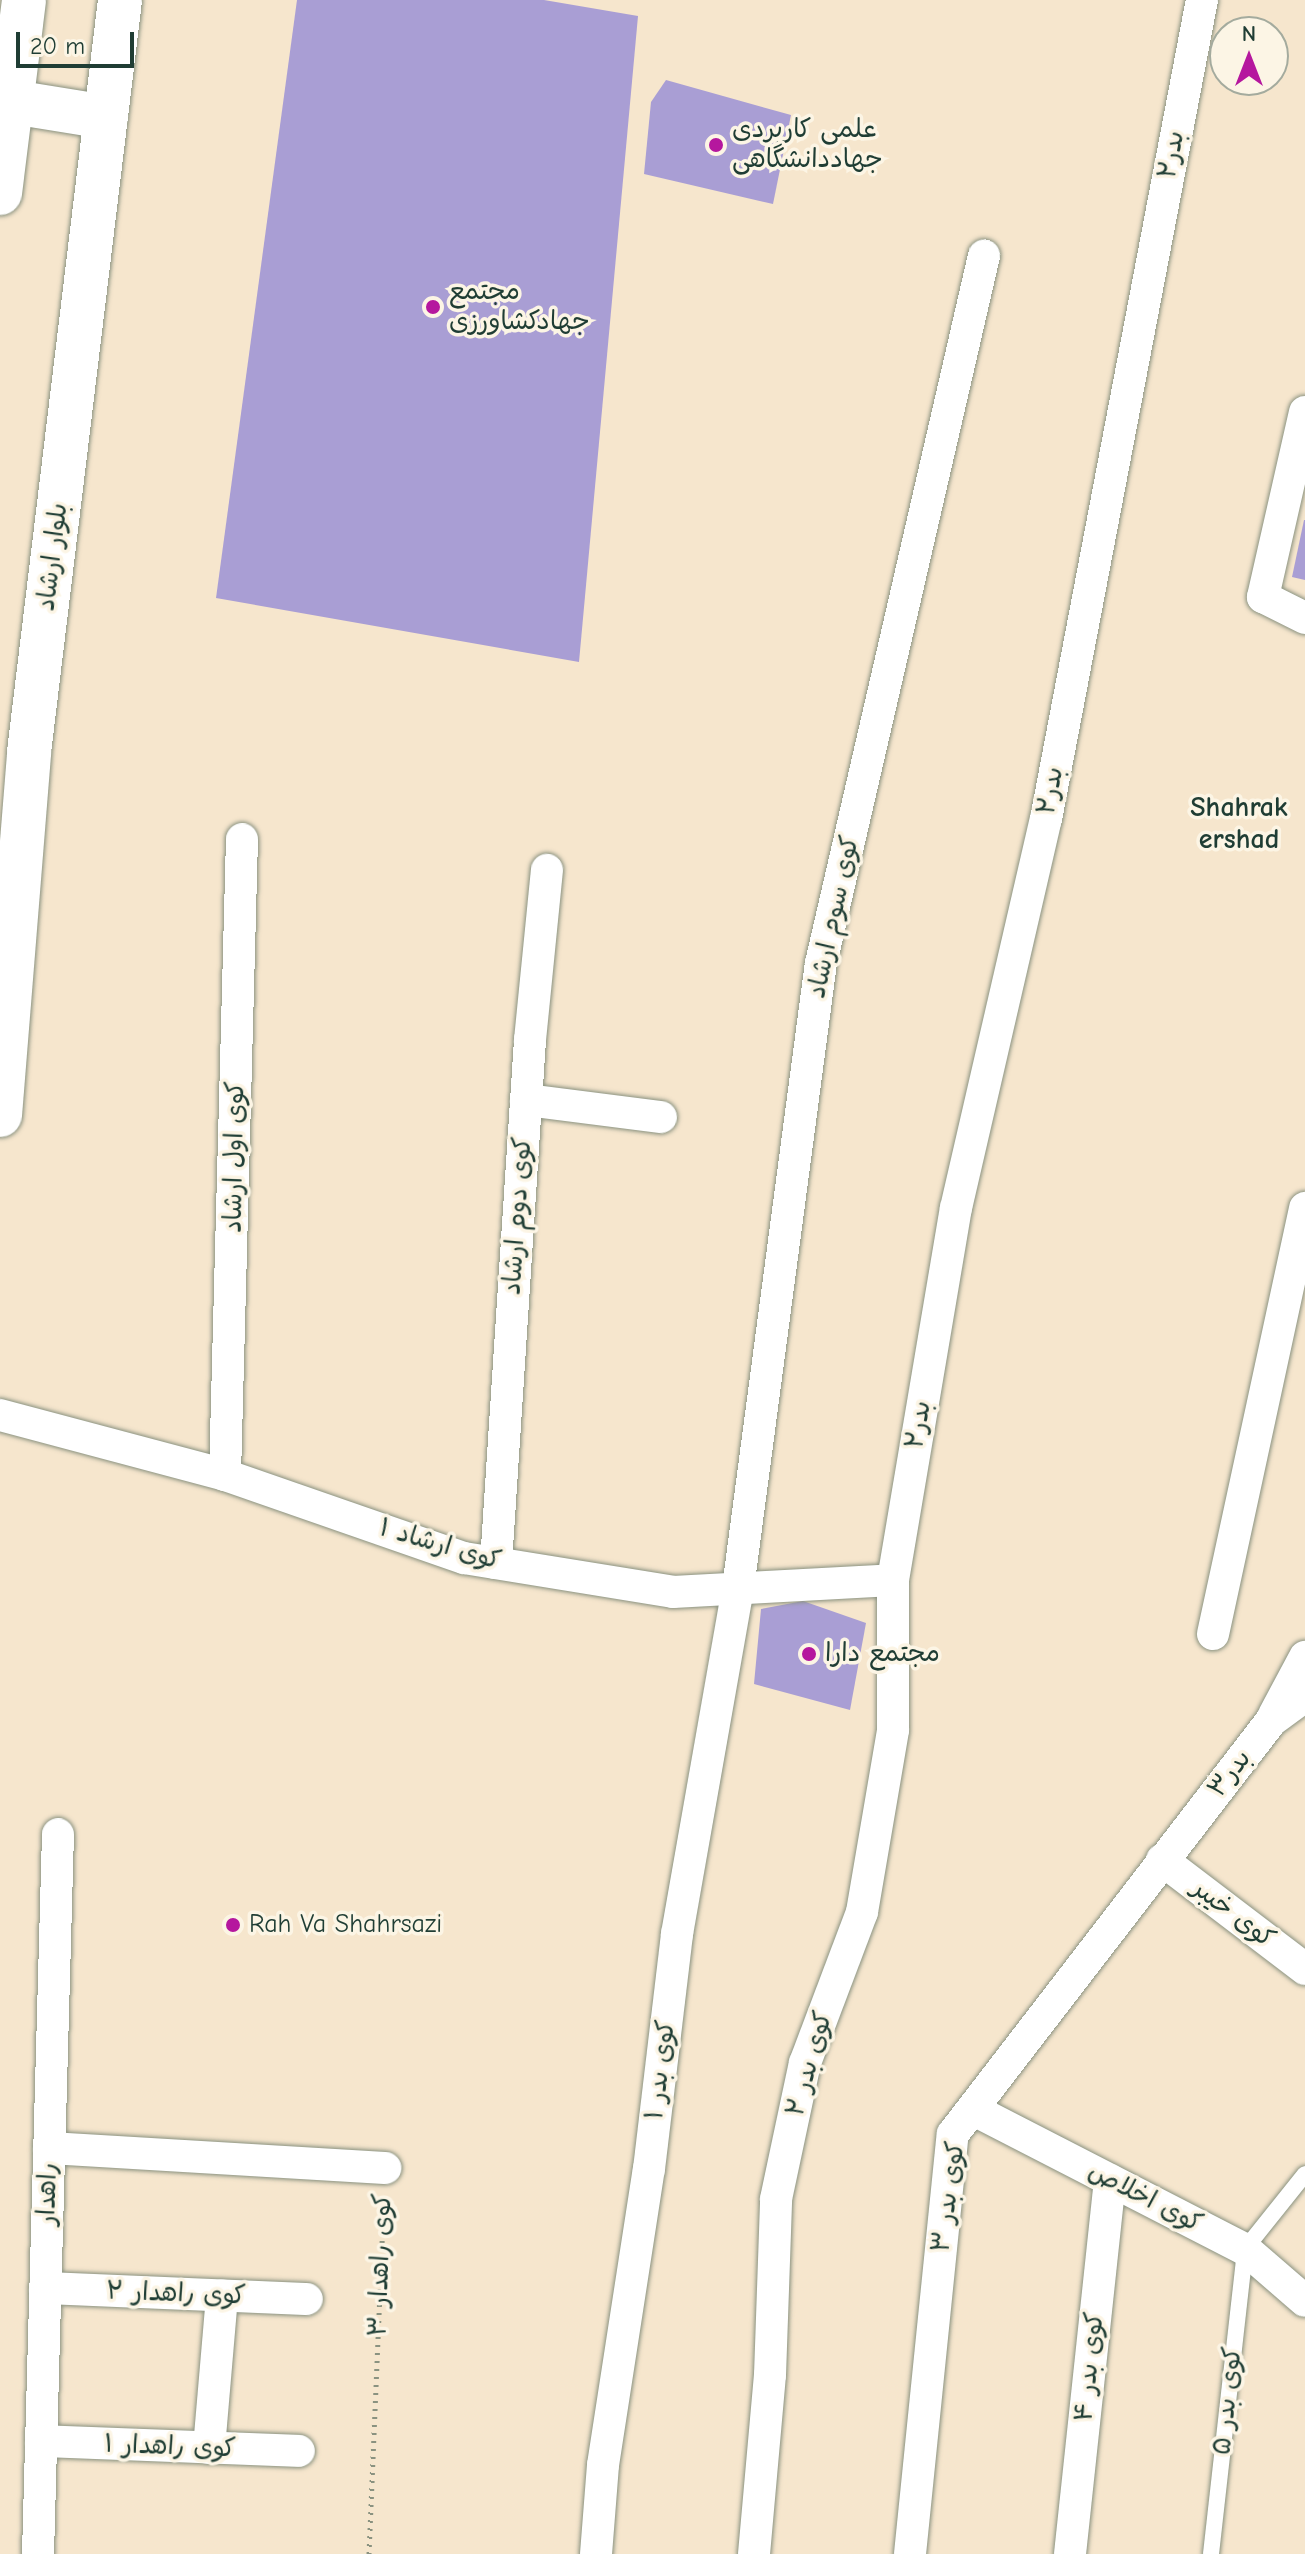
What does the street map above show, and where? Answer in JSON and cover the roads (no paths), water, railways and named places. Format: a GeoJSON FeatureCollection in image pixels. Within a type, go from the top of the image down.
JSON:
{"type":"FeatureCollection","features":[{"type":"Feature","properties":{"kind":"main road"},"geometry":{"type":"LineString","coordinates":[[1,178],[24,0]]}},
{"type":"Feature","properties":{"kind":"main road","name":"بلوار ارشاد"},"geometry":{"type":"LineString","coordinates":[[0,1115],[29,752],[120,0]]}},
{"type":"Feature","properties":{"kind":"main road"},"geometry":{"type":"LineString","coordinates":[[13,102],[106,117]]}},
{"type":"Feature","properties":{"kind":"street","name":"بدر۲"},"geometry":{"type":"LineString","coordinates":[[893,1580],[956,1208],[1046,819],[1202,0]]}},
{"type":"Feature","properties":{"kind":"street","name":"کوی سوم ارشاد"},"geometry":{"type":"LineString","coordinates":[[738,1588],[821,963],[984,256]]}},
{"type":"Feature","properties":{"kind":"street"},"geometry":{"type":"LineString","coordinates":[[1305,412],[1263,597],[1305,618]]}},
{"type":"Feature","properties":{"kind":"street","name":"کوی اول ارشاد"},"geometry":{"type":"LineString","coordinates":[[225,1475],[242,839]]}},
{"type":"Feature","properties":{"kind":"street","name":"کوی دوم ارشاد"},"geometry":{"type":"LineString","coordinates":[[496,1563],[526,1100],[547,870]]}},
{"type":"Feature","properties":{"kind":"street"},"geometry":{"type":"LineString","coordinates":[[526,1100],[661,1117]]}},
{"type":"Feature","properties":{"kind":"street"},"geometry":{"type":"LineString","coordinates":[[1213,1634],[1305,1208]]}},
{"type":"Feature","properties":{"kind":"street","name":"کوی ارشاد ۱"},"geometry":{"type":"LineString","coordinates":[[0,1415],[225,1475],[464,1558],[673,1592],[893,1580]]}},
{"type":"Feature","properties":{"kind":"street","name":"کوی بدر ۲"},"geometry":{"type":"LineString","coordinates":[[754,2554],[770,2375],[776,2199],[805,2063],[862,1912],[893,1730],[893,1580]]}},
{"type":"Feature","properties":{"kind":"street","name":"کوی بدر ۱"},"geometry":{"type":"LineString","coordinates":[[596,2554],[603,2465],[649,2169],[677,1934],[738,1588]]}},
{"type":"Feature","properties":{"kind":"street"},"geometry":{"type":"LineString","coordinates":[[1271,1721],[1305,1657]]}},
{"type":"Feature","properties":{"kind":"street","name":"بدر۳"},"geometry":{"type":"LineString","coordinates":[[1162,1860],[1271,1721],[1305,1696]]}},
{"type":"Feature","properties":{"kind":"street","name":"راهدار"},"geometry":{"type":"LineString","coordinates":[[38,2554],[58,1834]]}},
{"type":"Feature","properties":{"kind":"street","name":"کوی خیبر"},"geometry":{"type":"LineString","coordinates":[[1162,1860],[1305,1969]]}},
{"type":"Feature","properties":{"kind":"street","name":"کوی بدر ۳"},"geometry":{"type":"LineString","coordinates":[[910,2554],[953,2134],[1162,1860]]}},
{"type":"Feature","properties":{"kind":"street","name":"کوی اخلاص"},"geometry":{"type":"LineString","coordinates":[[974,2110],[1245,2249],[1305,2301]]}},
{"type":"Feature","properties":{"kind":"street","name":"کوی راهدار ۳"},"geometry":{"type":"LineString","coordinates":[[49,2148],[385,2168]]}},
{"type":"Feature","properties":{"kind":"street","name":"کوی بدر ۴"},"geometry":{"type":"LineString","coordinates":[[1070,2554],[1110,2180]]}},
{"type":"Feature","properties":{"kind":"street","name":"کوی راهدار ۲"},"geometry":{"type":"LineString","coordinates":[[45,2288],[307,2299]]}},
{"type":"Feature","properties":{"kind":"street"},"geometry":{"type":"LineString","coordinates":[[209,2448],[222,2296]]}},
{"type":"Feature","properties":{"kind":"street","name":"کوی راهدار ۱"},"geometry":{"type":"LineString","coordinates":[[41,2441],[299,2451]]}},
{"type":"Feature","properties":{"kind":"lane"},"geometry":{"type":"LineString","coordinates":[[1245,2249],[1305,2174]]}},
{"type":"Feature","properties":{"kind":"lane","name":"کوی بدر ۵"},"geometry":{"type":"LineString","coordinates":[[1211,2554],[1245,2249]]}},
{"type":"Feature","properties":{"kind":"place","name":"علمی کاربردی جهاددانشگاهی"},"geometry":{"type":"Point","coordinates":[716,145]}},
{"type":"Feature","properties":{"kind":"place","name":"مجتمع جهادکشاورزی"},"geometry":{"type":"Point","coordinates":[433,307]}},
{"type":"Feature","properties":{"kind":"place","name":"مجتمع دارا"},"geometry":{"type":"Point","coordinates":[809,1654]}},
{"type":"Feature","properties":{"kind":"place","name":"Rah Va Shahrsazi"},"geometry":{"type":"Point","coordinates":[233,1925]}},
{"type":"Feature","properties":{"kind":"district","name":"Shahrak ershad"},"geometry":{"type":"Point","coordinates":[1239,823]}}]}
